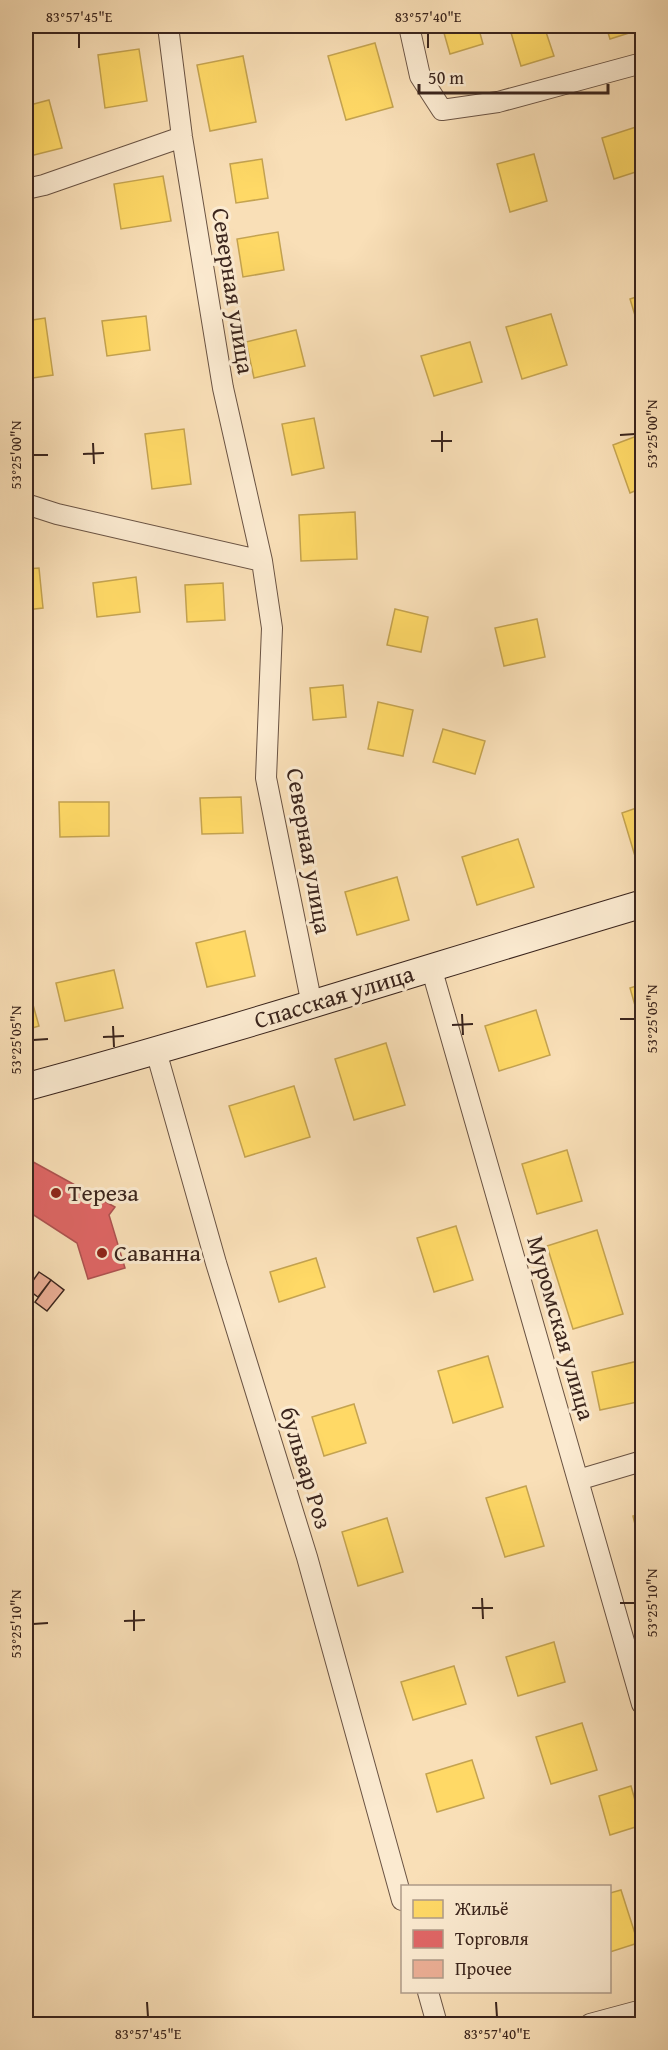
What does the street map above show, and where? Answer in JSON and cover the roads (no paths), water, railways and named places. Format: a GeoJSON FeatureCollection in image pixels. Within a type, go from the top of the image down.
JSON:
{"type":"FeatureCollection","features":[{"type":"Feature","properties":{"kind":"street","name":"Северная улица"},"geometry":{"type":"LineString","coordinates":[[168,26],[182,137],[224,388],[262,561],[272,628],[266,778],[312,1005]]}},
{"type":"Feature","properties":{"kind":"street"},"geometry":{"type":"LineString","coordinates":[[409,26],[420,75],[442,110],[498,102],[642,63]]}},
{"type":"Feature","properties":{"kind":"street"},"geometry":{"type":"LineString","coordinates":[[26,189],[44,185],[182,137]]}},
{"type":"Feature","properties":{"kind":"street"},"geometry":{"type":"LineString","coordinates":[[26,504],[57,514],[262,561]]}},
{"type":"Feature","properties":{"kind":"street","name":"Спасская улица"},"geometry":{"type":"LineString","coordinates":[[26,1087],[312,1005],[431,966],[642,904]]}},
{"type":"Feature","properties":{"kind":"street","name":"Муромская улица"},"geometry":{"type":"LineString","coordinates":[[431,966],[642,1704]]}},
{"type":"Feature","properties":{"kind":"street","name":"бульвар Роз"},"geometry":{"type":"LineString","coordinates":[[156,1051],[216,1263],[307,1557],[401,1896]]}},
{"type":"Feature","properties":{"kind":"street"},"geometry":{"type":"LineString","coordinates":[[578,1480],[642,1461]]}},
{"type":"Feature","properties":{"kind":"street"},"geometry":{"type":"LineString","coordinates":[[428,1993],[437,2025]]}},
{"type":"Feature","properties":{"kind":"street"},"geometry":{"type":"LineString","coordinates":[[590,2025],[642,2010]]}},
{"type":"Feature","properties":{"kind":"place","name":"Тереза"},"geometry":{"type":"Point","coordinates":[56,1193]}},
{"type":"Feature","properties":{"kind":"place","name":"Саванна"},"geometry":{"type":"Point","coordinates":[102,1253]}}]}
